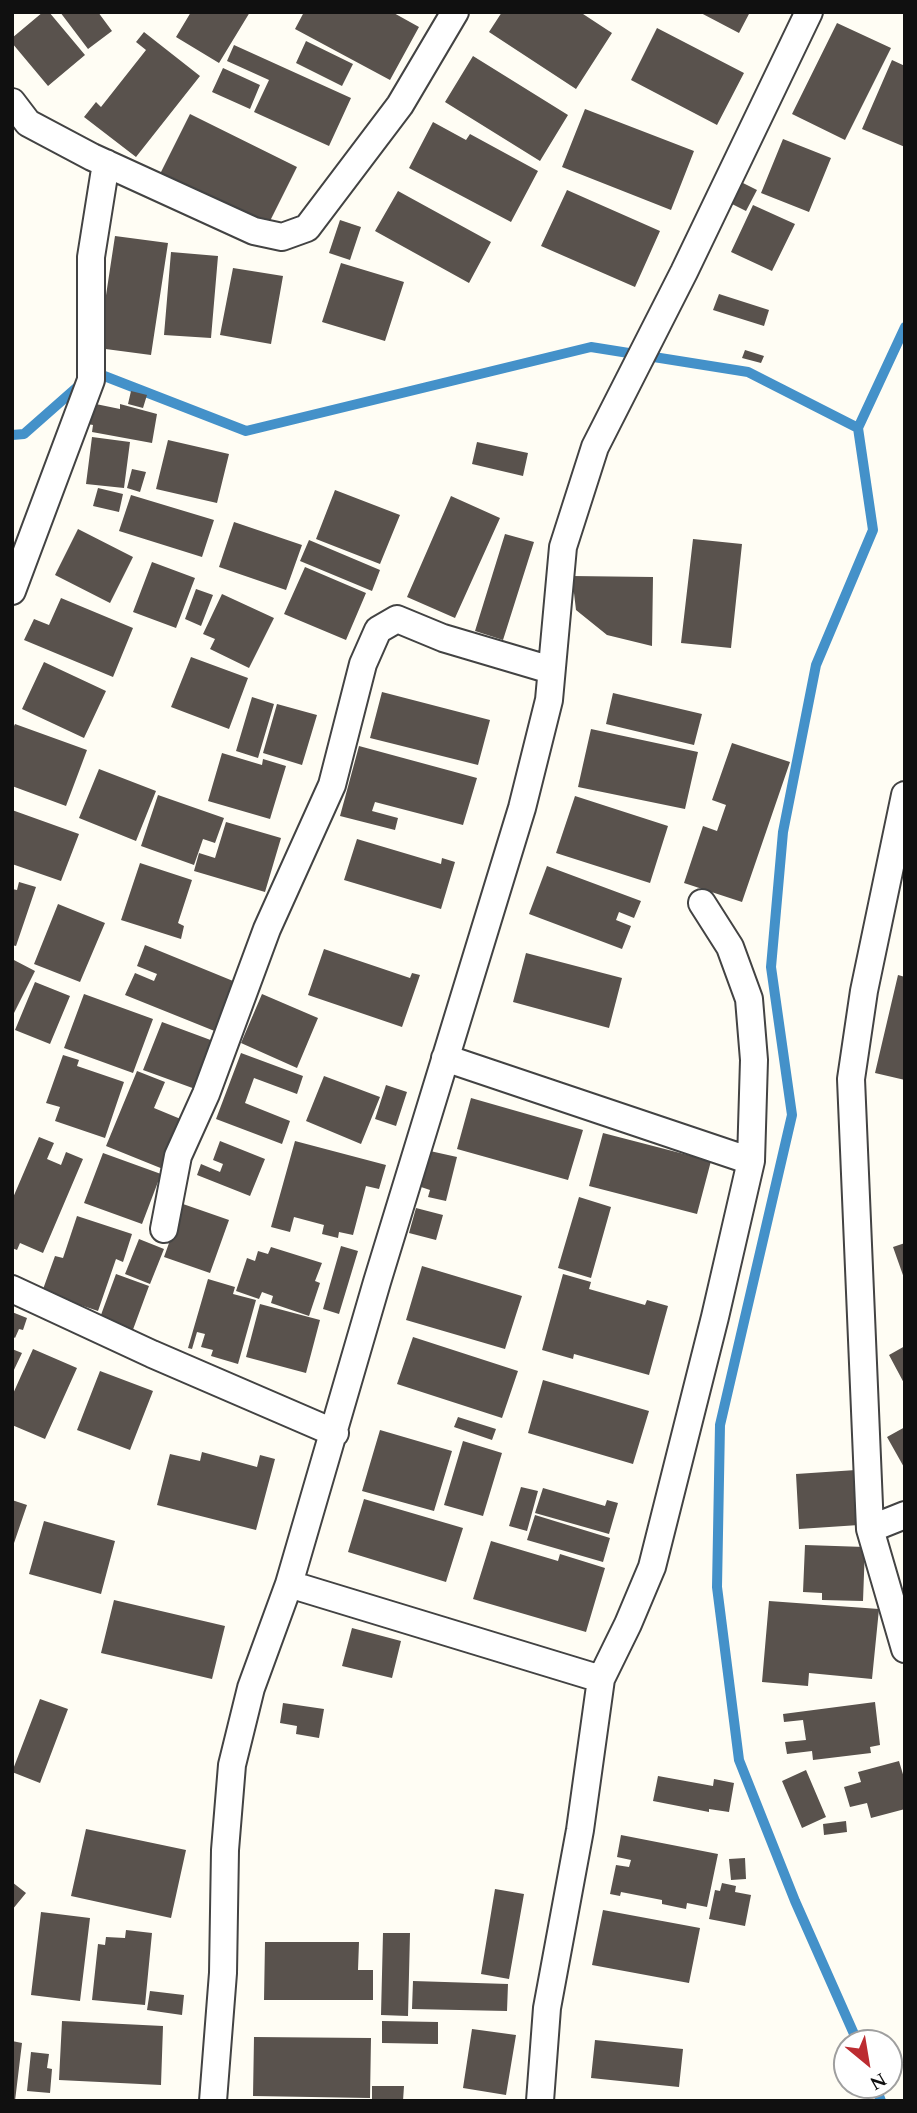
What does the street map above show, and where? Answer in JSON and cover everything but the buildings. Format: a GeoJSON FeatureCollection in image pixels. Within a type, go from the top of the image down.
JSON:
{"type":"FeatureCollection","features":[{"type":"Feature","properties":{"kind":"street"},"geometry":{"type":"LineString","coordinates":[[17,119],[254,231],[282,237],[307,228],[400,105],[455,12]]}},
{"type":"Feature","properties":{"kind":"street"},"geometry":{"type":"LineString","coordinates":[[213,2101],[223,1973],[225,1850],[232,1765],[251,1688],[289,1584],[377,1282],[522,808],[549,700],[563,547],[595,447],[684,272],[808,12]]}},
{"type":"Feature","properties":{"kind":"street"},"geometry":{"type":"LineString","coordinates":[[12,591],[91,380],[91,257],[107,163]]}},
{"type":"Feature","properties":{"kind":"street"},"geometry":{"type":"LineString","coordinates":[[164,1229],[178,1156],[206,1094],[267,929],[332,785],[363,664],[378,630],[397,619],[443,638],[551,670]]}},
{"type":"Feature","properties":{"kind":"street"},"geometry":{"type":"LineString","coordinates":[[905,795],[864,991],[851,1079],[870,1529],[905,1649]]}},
{"type":"Feature","properties":{"kind":"street"},"geometry":{"type":"LineString","coordinates":[[540,2101],[547,2008],[580,1830],[601,1679],[652,1567],[751,1161],[754,1060],[748,999],[730,947],[702,903]]}},
{"type":"Feature","properties":{"kind":"street"},"geometry":{"type":"LineString","coordinates":[[445,1058],[751,1161]]}},
{"type":"Feature","properties":{"kind":"street"},"geometry":{"type":"LineString","coordinates":[[12,1289],[152,1354],[335,1433]]}},
{"type":"Feature","properties":{"kind":"street"},"geometry":{"type":"LineString","coordinates":[[870,1529],[905,1515]]}},
{"type":"Feature","properties":{"kind":"street"},"geometry":{"type":"LineString","coordinates":[[289,1584],[601,1679]]}},
{"type":"Feature","properties":{"kind":"waterway"},"geometry":{"type":"LineString","coordinates":[[852,2029],[795,1901],[739,1760],[717,1587],[720,1425],[792,1115],[771,967],[783,832],[816,665],[873,530],[858,428],[905,327]]}},
{"type":"Feature","properties":{"kind":"waterway"},"geometry":{"type":"LineString","coordinates":[[94,372],[246,431],[591,347],[748,372],[858,428]]}},
{"type":"Feature","properties":{"kind":"waterway"},"geometry":{"type":"LineString","coordinates":[[12,435],[24,434],[83,382]]}}]}
